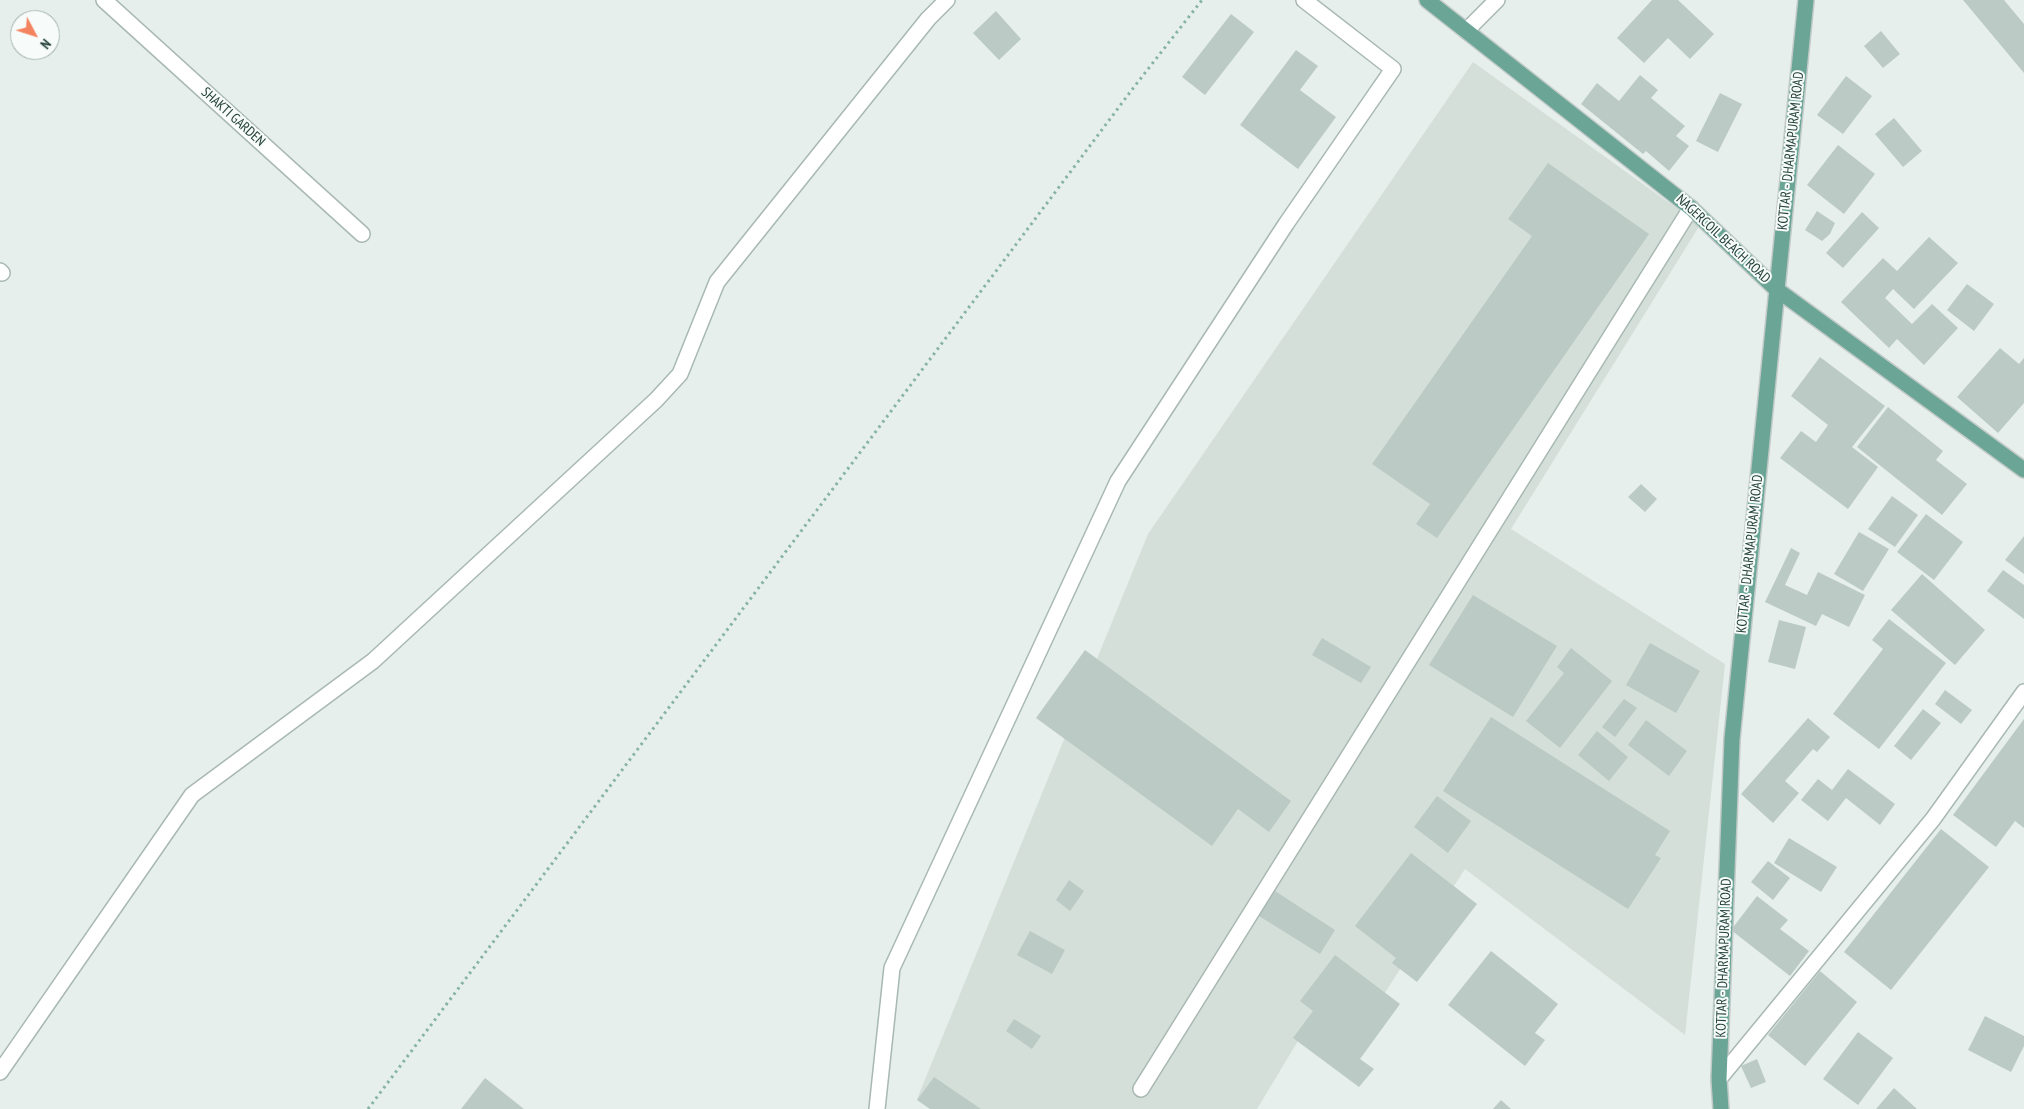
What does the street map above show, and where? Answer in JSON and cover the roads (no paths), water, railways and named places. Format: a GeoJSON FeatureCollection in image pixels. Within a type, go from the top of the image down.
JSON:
{"type":"FeatureCollection","features":[{"type":"Feature","properties":{"kind":"main road","name":"NAGERCOIL BEACH ROAD"},"geometry":{"type":"LineString","coordinates":[[1427,0],[1691,208],[1776,289],[2024,470]]}},
{"type":"Feature","properties":{"kind":"main road","name":"KOTTAR - DHARMAPURAM ROAD"},"geometry":{"type":"LineString","coordinates":[[1721,1109],[1719,1079],[1732,739],[1806,0]]}},
{"type":"Feature","properties":{"kind":"street","name":"SHAKTI GARDEN"},"geometry":{"type":"LineString","coordinates":[[104,0],[362,234]]}},
{"type":"Feature","properties":{"kind":"street"},"geometry":{"type":"LineString","coordinates":[[0,1072],[192,795],[373,661],[656,400],[680,374],[717,282],[928,19],[947,0]]}},
{"type":"Feature","properties":{"kind":"street"},"geometry":{"type":"LineString","coordinates":[[877,1109],[892,968],[1118,481],[1286,224],[1393,69],[1304,0]]}},
{"type":"Feature","properties":{"kind":"street"},"geometry":{"type":"LineString","coordinates":[[1466,31],[1496,0]]}},
{"type":"Feature","properties":{"kind":"street"},"geometry":{"type":"LineString","coordinates":[[1141,1089],[1691,208]]}},
{"type":"Feature","properties":{"kind":"street"},"geometry":{"type":"LineString","coordinates":[[1719,1079],[1933,819],[2024,692]]}}]}
